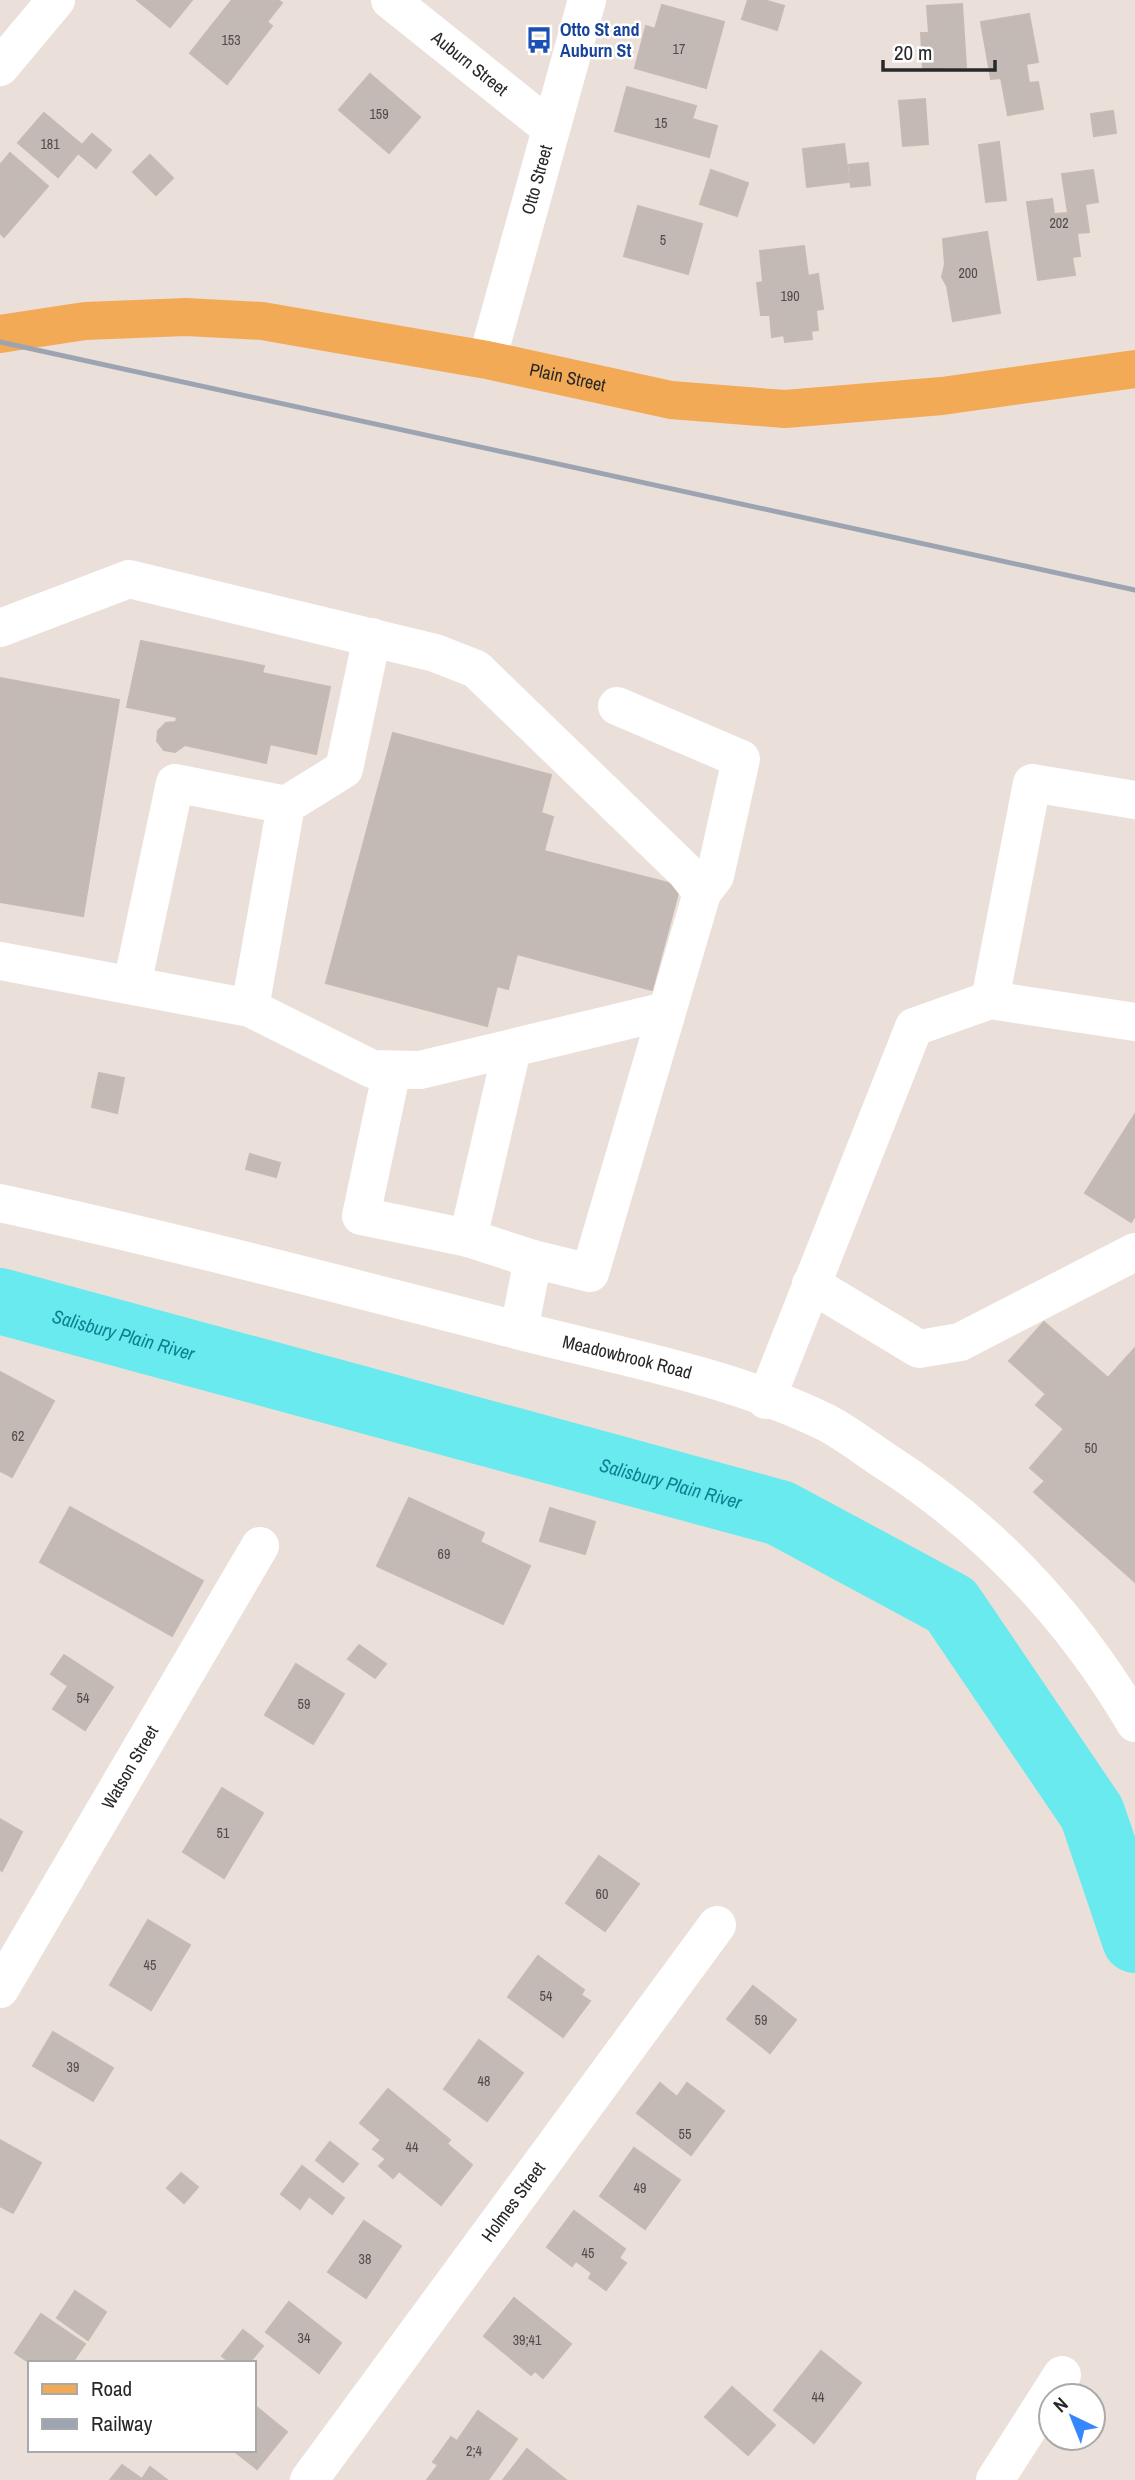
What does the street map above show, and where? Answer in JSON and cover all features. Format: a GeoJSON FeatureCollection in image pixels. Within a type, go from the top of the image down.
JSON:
{"type":"FeatureCollection","features":[{"type":"Feature","properties":{"kind":"main road","name":"Plain Street"},"geometry":{"type":"LineString","coordinates":[[0,334],[85,321],[186,317],[262,321],[487,360],[671,400],[785,409],[967,393],[1135,369]]}},
{"type":"Feature","properties":{"kind":"street"},"geometry":{"type":"LineString","coordinates":[[0,67],[56,0]]}},
{"type":"Feature","properties":{"kind":"street","name":"Auburn Street"},"geometry":{"type":"LineString","coordinates":[[390,0],[549,127]]}},
{"type":"Feature","properties":{"kind":"street","name":"Otto Street"},"geometry":{"type":"LineString","coordinates":[[487,360],[549,127],[587,0]]}},
{"type":"Feature","properties":{"kind":"street"},"geometry":{"type":"LineString","coordinates":[[0,628],[129,579],[435,653],[477,669],[685,871],[702,893]]}},
{"type":"Feature","properties":{"kind":"street"},"geometry":{"type":"LineString","coordinates":[[131,985],[175,783],[286,805],[344,769],[372,638]]}},
{"type":"Feature","properties":{"kind":"street"},"geometry":{"type":"LineString","coordinates":[[393,1070],[361,1216],[468,1238],[533,1259],[590,1273],[702,893],[715,876],[741,759],[617,706]]}},
{"type":"Feature","properties":{"kind":"street"},"geometry":{"type":"LineString","coordinates":[[990,1000],[1032,783],[1135,800]]}},
{"type":"Feature","properties":{"kind":"street"},"geometry":{"type":"LineString","coordinates":[[250,1008],[286,805]]}},
{"type":"Feature","properties":{"kind":"street"},"geometry":{"type":"LineString","coordinates":[[0,961],[250,1008],[372,1069],[420,1070],[666,1011]]}},
{"type":"Feature","properties":{"kind":"street"},"geometry":{"type":"LineString","coordinates":[[766,1400],[914,1027],[990,1000],[1135,1022]]}},
{"type":"Feature","properties":{"kind":"street"},"geometry":{"type":"LineString","coordinates":[[468,1238],[512,1049]]}},
{"type":"Feature","properties":{"kind":"street","name":"Meadowbrook Road"},"geometry":{"type":"LineString","coordinates":[[0,1203],[150,1236],[719,1382],[828,1424],[915,1480],[989,1539],[1055,1606],[1108,1677],[1135,1723]]}},
{"type":"Feature","properties":{"kind":"street"},"geometry":{"type":"LineString","coordinates":[[811,1284],[919,1349],[960,1342],[1135,1252]]}},
{"type":"Feature","properties":{"kind":"street"},"geometry":{"type":"LineString","coordinates":[[519,1330],[533,1259]]}},
{"type":"Feature","properties":{"kind":"street","name":"Watson Street"},"geometry":{"type":"LineString","coordinates":[[0,1989],[260,1546]]}},
{"type":"Feature","properties":{"kind":"street","name":"Holmes Street"},"geometry":{"type":"LineString","coordinates":[[318,2477],[717,1925]]}},
{"type":"Feature","properties":{"kind":"street"},"geometry":{"type":"LineString","coordinates":[[995,2480],[1062,2375]]}},
{"type":"Feature","properties":{"kind":"building"},"geometry":{"type":"Polygon","coordinates":[[[137,0],[192,0],[170,27],[137,0]]]}},
{"type":"Feature","properties":{"kind":"building"},"geometry":{"type":"Polygon","coordinates":[[[232,0],[278,0],[282,3],[267,22],[272,26],[227,84],[190,53],[232,0]]]}},
{"type":"Feature","properties":{"kind":"building"},"geometry":{"type":"Polygon","coordinates":[[[748,0],[764,0],[784,6],[777,30],[742,19],[748,0]]]}},
{"type":"Feature","properties":{"kind":"building"},"geometry":{"type":"Polygon","coordinates":[[[962,4],[966,67],[923,69],[921,33],[929,33],[927,6],[962,4]]]}},
{"type":"Feature","properties":{"kind":"building"},"geometry":{"type":"Polygon","coordinates":[[[662,5],[724,22],[706,88],[635,68],[646,26],[655,29],[662,5]]]}},
{"type":"Feature","properties":{"kind":"building"},"geometry":{"type":"Polygon","coordinates":[[[1029,14],[1038,62],[1026,64],[1029,83],[1038,82],[1043,109],[1008,115],[1001,78],[991,79],[981,22],[1029,14]]]}},
{"type":"Feature","properties":{"kind":"building"},"geometry":{"type":"Polygon","coordinates":[[[370,74],[420,117],[389,153],[339,110],[370,74]]]}},
{"type":"Feature","properties":{"kind":"building"},"geometry":{"type":"Polygon","coordinates":[[[627,87],[696,106],[692,119],[717,126],[709,157],[615,131],[627,87]]]}},
{"type":"Feature","properties":{"kind":"building"},"geometry":{"type":"Polygon","coordinates":[[[925,99],[928,144],[903,146],[899,101],[925,99]]]}},
{"type":"Feature","properties":{"kind":"building"},"geometry":{"type":"Polygon","coordinates":[[[1113,111],[1116,133],[1094,136],[1091,114],[1113,111]]]}},
{"type":"Feature","properties":{"kind":"building"},"geometry":{"type":"Polygon","coordinates":[[[44,113],[82,145],[92,134],[111,150],[96,168],[78,153],[58,177],[18,143],[44,113]]]}},
{"type":"Feature","properties":{"kind":"building"},"geometry":{"type":"Polygon","coordinates":[[[999,142],[1006,200],[986,202],[979,145],[999,142]]]}},
{"type":"Feature","properties":{"kind":"building"},"geometry":{"type":"Polygon","coordinates":[[[844,144],[849,182],[807,187],[803,149],[844,144]]]}},
{"type":"Feature","properties":{"kind":"building"},"geometry":{"type":"Polygon","coordinates":[[[10,153],[48,186],[4,237],[0,233],[0,165],[10,153]]]}},
{"type":"Feature","properties":{"kind":"building"},"geometry":{"type":"Polygon","coordinates":[[[150,155],[173,178],[156,195],[133,172],[150,155]]]}},
{"type":"Feature","properties":{"kind":"building"},"geometry":{"type":"Polygon","coordinates":[[[868,163],[870,185],[851,187],[849,165],[868,163]]]}},
{"type":"Feature","properties":{"kind":"building"},"geometry":{"type":"Polygon","coordinates":[[[711,170],[748,183],[737,216],[700,204],[711,170]]]}},
{"type":"Feature","properties":{"kind":"building"},"geometry":{"type":"Polygon","coordinates":[[[1093,170],[1098,202],[1085,204],[1089,232],[1077,233],[1080,256],[1072,257],[1075,275],[1038,280],[1027,202],[1052,199],[1054,214],[1068,213],[1062,174],[1093,170]]]}},
{"type":"Feature","properties":{"kind":"building"},"geometry":{"type":"Polygon","coordinates":[[[638,206],[702,224],[688,274],[624,256],[638,206]]]}},
{"type":"Feature","properties":{"kind":"building"},"geometry":{"type":"Polygon","coordinates":[[[987,232],[1000,313],[953,321],[947,286],[942,277],[945,264],[943,239],[987,232]]]}},
{"type":"Feature","properties":{"kind":"building"},"geometry":{"type":"Polygon","coordinates":[[[804,246],[808,276],[818,274],[823,309],[816,310],[818,330],[811,331],[812,339],[785,342],[784,335],[772,337],[770,315],[761,315],[757,283],[763,282],[760,251],[804,246]]]}},
{"type":"Feature","properties":{"kind":"building"},"geometry":{"type":"Polygon","coordinates":[[[141,641],[264,666],[262,673],[330,687],[316,754],[270,744],[266,763],[185,745],[175,752],[164,750],[157,741],[158,731],[166,723],[176,722],[177,717],[127,707],[141,641]]]}},
{"type":"Feature","properties":{"kind":"building"},"geometry":{"type":"Polygon","coordinates":[[[0,678],[119,700],[83,916],[0,902],[0,678]]]}},
{"type":"Feature","properties":{"kind":"building"},"geometry":{"type":"Polygon","coordinates":[[[393,733],[551,775],[541,813],[553,817],[544,851],[680,886],[652,990],[517,954],[508,989],[497,986],[487,1026],[326,983],[393,733]]]}},
{"type":"Feature","properties":{"kind":"building"},"geometry":{"type":"Polygon","coordinates":[[[99,1073],[124,1078],[117,1113],[92,1107],[99,1073]]]}},
{"type":"Feature","properties":{"kind":"building"},"geometry":{"type":"Polygon","coordinates":[[[1135,1114],[1135,1216],[1131,1222],[1085,1193],[1135,1114]]]}},
{"type":"Feature","properties":{"kind":"building"},"geometry":{"type":"Polygon","coordinates":[[[250,1154],[280,1163],[276,1177],[246,1169],[250,1154]]]}},
{"type":"Feature","properties":{"kind":"building"},"geometry":{"type":"Polygon","coordinates":[[[1044,1322],[1108,1378],[1135,1348],[1135,1582],[1034,1492],[1045,1481],[1030,1468],[1064,1429],[1036,1405],[1046,1394],[1009,1361],[1044,1322]]]}},
{"type":"Feature","properties":{"kind":"building"},"geometry":{"type":"Polygon","coordinates":[[[0,1372],[54,1401],[12,1477],[0,1471],[0,1372]]]}},
{"type":"Feature","properties":{"kind":"building"},"geometry":{"type":"Polygon","coordinates":[[[409,1498],[484,1533],[480,1542],[530,1566],[503,1624],[377,1566],[409,1498]]]}},
{"type":"Feature","properties":{"kind":"building"},"geometry":{"type":"Polygon","coordinates":[[[70,1507],[203,1581],[172,1636],[40,1562],[70,1507]]]}},
{"type":"Feature","properties":{"kind":"building"},"geometry":{"type":"Polygon","coordinates":[[[550,1508],[595,1522],[585,1554],[540,1541],[550,1508]]]}},
{"type":"Feature","properties":{"kind":"building"},"geometry":{"type":"Polygon","coordinates":[[[359,1645],[386,1664],[375,1678],[348,1659],[359,1645]]]}},
{"type":"Feature","properties":{"kind":"building"},"geometry":{"type":"Polygon","coordinates":[[[64,1655],[113,1687],[85,1730],[53,1709],[68,1686],[51,1674],[64,1655]]]}},
{"type":"Feature","properties":{"kind":"building"},"geometry":{"type":"Polygon","coordinates":[[[296,1664],[344,1694],[313,1744],[265,1715],[296,1664]]]}},
{"type":"Feature","properties":{"kind":"building"},"geometry":{"type":"Polygon","coordinates":[[[222,1788],[263,1813],[224,1878],[183,1852],[222,1788]]]}},
{"type":"Feature","properties":{"kind":"building"},"geometry":{"type":"Polygon","coordinates":[[[0,1819],[22,1832],[2,1871],[0,1869],[0,1819]]]}},
{"type":"Feature","properties":{"kind":"building"},"geometry":{"type":"Polygon","coordinates":[[[599,1856],[639,1884],[605,1931],[566,1903],[599,1856]]]}},
{"type":"Feature","properties":{"kind":"building"},"geometry":{"type":"Polygon","coordinates":[[[148,1920],[190,1945],[151,2010],[110,1985],[148,1920]]]}},
{"type":"Feature","properties":{"kind":"building"},"geometry":{"type":"Polygon","coordinates":[[[538,1956],[584,1990],[581,1995],[590,2001],[563,2037],[508,1997],[538,1956]]]}},
{"type":"Feature","properties":{"kind":"building"},"geometry":{"type":"Polygon","coordinates":[[[753,1986],[796,2020],[770,2053],[727,2019],[753,1986]]]}},
{"type":"Feature","properties":{"kind":"building"},"geometry":{"type":"Polygon","coordinates":[[[53,2032],[113,2068],[93,2101],[33,2066],[53,2032]]]}},
{"type":"Feature","properties":{"kind":"building"},"geometry":{"type":"Polygon","coordinates":[[[479,2040],[523,2073],[487,2121],[444,2089],[479,2040]]]}},
{"type":"Feature","properties":{"kind":"building"},"geometry":{"type":"Polygon","coordinates":[[[660,2083],[677,2097],[687,2083],[724,2111],[691,2155],[637,2113],[660,2083]]]}},
{"type":"Feature","properties":{"kind":"building"},"geometry":{"type":"Polygon","coordinates":[[[388,2089],[450,2140],[447,2144],[472,2165],[441,2205],[399,2171],[393,2178],[379,2166],[386,2159],[373,2149],[381,2140],[360,2123],[388,2089]]]}},
{"type":"Feature","properties":{"kind":"building"},"geometry":{"type":"Polygon","coordinates":[[[0,2140],[41,2163],[13,2213],[0,2206],[0,2140]]]}},
{"type":"Feature","properties":{"kind":"building"},"geometry":{"type":"Polygon","coordinates":[[[330,2142],[358,2164],[343,2182],[316,2160],[330,2142]]]}},
{"type":"Feature","properties":{"kind":"building"},"geometry":{"type":"Polygon","coordinates":[[[634,2148],[680,2180],[645,2229],[600,2196],[634,2148]]]}},
{"type":"Feature","properties":{"kind":"building"},"geometry":{"type":"Polygon","coordinates":[[[302,2166],[344,2198],[332,2214],[309,2196],[300,2209],[281,2194],[302,2166]]]}},
{"type":"Feature","properties":{"kind":"building"},"geometry":{"type":"Polygon","coordinates":[[[181,2173],[198,2187],[184,2203],[167,2188],[181,2173]]]}},
{"type":"Feature","properties":{"kind":"building"},"geometry":{"type":"Polygon","coordinates":[[[574,2211],[625,2249],[619,2258],[626,2263],[606,2290],[589,2278],[592,2273],[576,2261],[572,2266],[547,2247],[574,2211]]]}},
{"type":"Feature","properties":{"kind":"building"},"geometry":{"type":"Polygon","coordinates":[[[364,2221],[401,2246],[366,2298],[328,2272],[364,2221]]]}},
{"type":"Feature","properties":{"kind":"building"},"geometry":{"type":"Polygon","coordinates":[[[75,2291],[106,2312],[88,2340],[57,2318],[75,2291]]]}},
{"type":"Feature","properties":{"kind":"building"},"geometry":{"type":"Polygon","coordinates":[[[514,2298],[571,2344],[543,2378],[535,2371],[531,2375],[484,2336],[514,2298]]]}},
{"type":"Feature","properties":{"kind":"building"},"geometry":{"type":"Polygon","coordinates":[[[289,2302],[341,2343],[319,2373],[266,2332],[289,2302]]]}},
{"type":"Feature","properties":{"kind":"building"},"geometry":{"type":"Polygon","coordinates":[[[41,2314],[85,2344],[73,2361],[28,2362],[15,2353],[41,2314]]]}},
{"type":"Feature","properties":{"kind":"building"},"geometry":{"type":"Polygon","coordinates":[[[243,2330],[263,2346],[251,2361],[228,2361],[222,2356],[243,2330]]]}},
{"type":"Feature","properties":{"kind":"building"},"geometry":{"type":"Polygon","coordinates":[[[821,2351],[861,2383],[814,2443],[774,2410],[821,2351]]]}},
{"type":"Feature","properties":{"kind":"building"},"geometry":{"type":"Polygon","coordinates":[[[732,2387],[775,2425],[748,2455],[705,2417],[732,2387]]]}},
{"type":"Feature","properties":{"kind":"building"},"geometry":{"type":"Polygon","coordinates":[[[256,2407],[287,2432],[257,2469],[236,2452],[256,2452],[256,2407]]]}},
{"type":"Feature","properties":{"kind":"building"},"geometry":{"type":"Polygon","coordinates":[[[478,2411],[517,2439],[488,2480],[427,2480],[438,2465],[433,2462],[451,2437],[457,2441],[478,2411]]]}},
{"type":"Feature","properties":{"kind":"building"},"geometry":{"type":"Polygon","coordinates":[[[527,2449],[566,2480],[503,2480],[527,2449]]]}},
{"type":"Feature","properties":{"kind":"building"},"geometry":{"type":"Polygon","coordinates":[[[122,2465],[142,2479],[150,2467],[167,2480],[110,2480],[122,2465]]]}},
{"type":"Feature","properties":{"kind":"waterway","name":"Salisbury Plain River"},"geometry":{"type":"LineString","coordinates":[[0,1301],[780,1513],[951,1605],[1092,1813],[1135,1940]]}},
{"type":"Feature","properties":{"kind":"railway"},"geometry":{"type":"LineString","coordinates":[[0,342],[1135,590]]}},
{"type":"Feature","properties":{"kind":"place","name":"Otto St and Auburn St"},"geometry":{"type":"Point","coordinates":[539,40]}}]}
